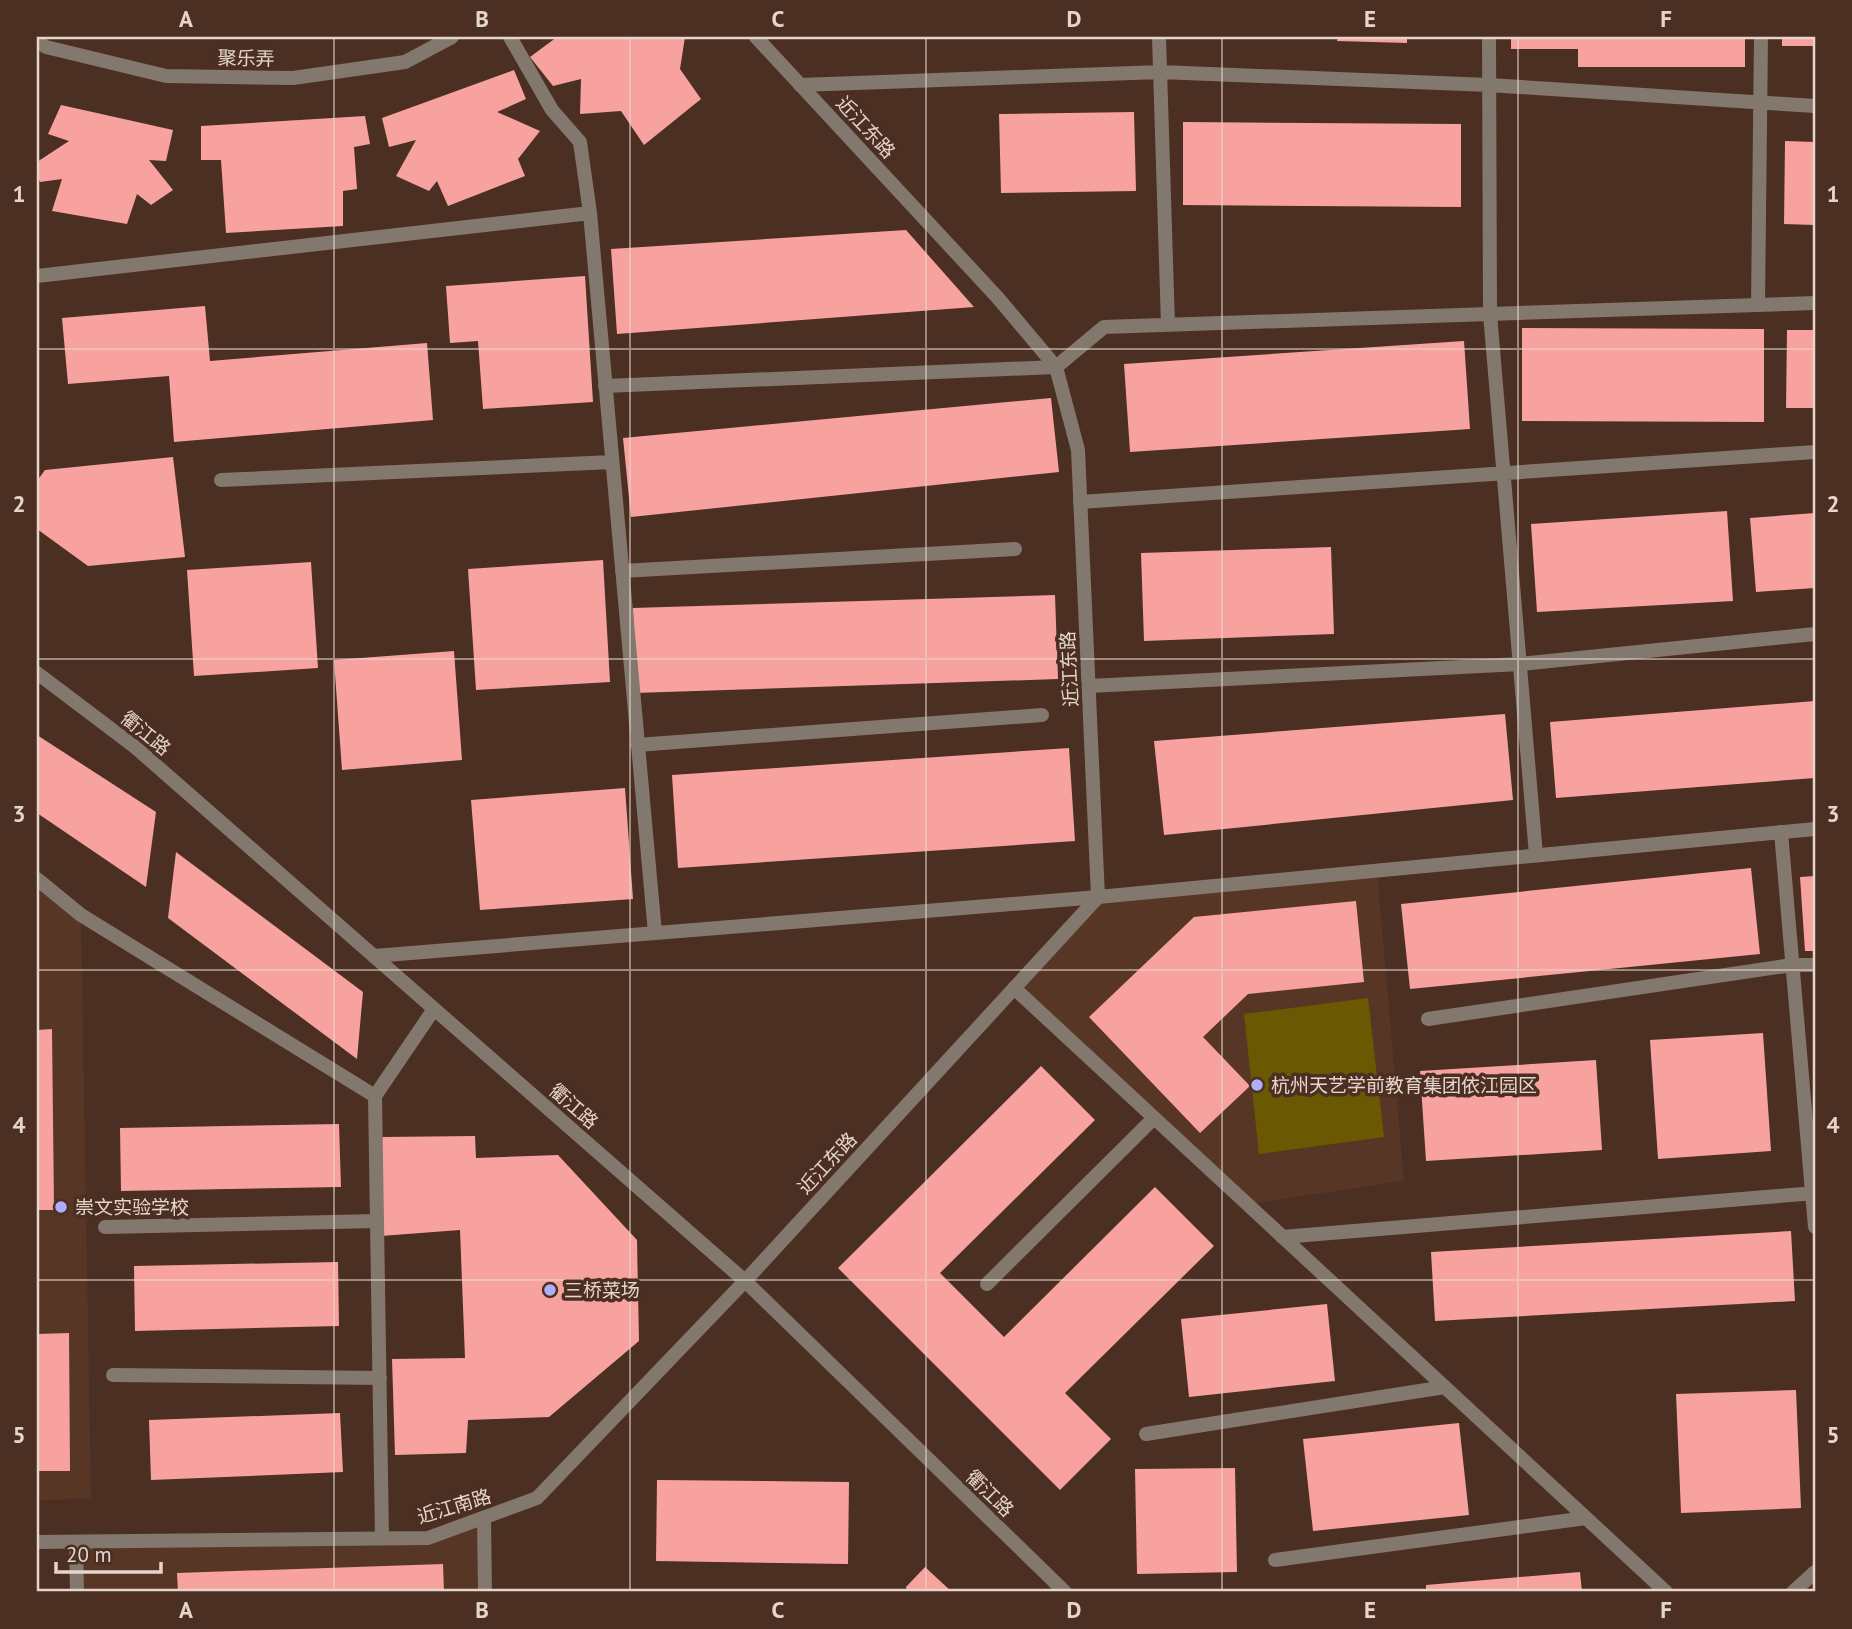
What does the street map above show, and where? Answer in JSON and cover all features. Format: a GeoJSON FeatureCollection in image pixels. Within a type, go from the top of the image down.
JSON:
{"type":"FeatureCollection","features":[{"type":"Feature","properties":{"kind":"street","name":"聚乐弄"},"geometry":{"type":"LineString","coordinates":[[37,41],[46,47],[166,76],[293,78],[405,62],[452,37]]}},
{"type":"Feature","properties":{"kind":"street"},"geometry":{"type":"LineString","coordinates":[[510,37],[552,110],[580,142],[590,213],[654,933]]}},
{"type":"Feature","properties":{"kind":"street","name":"近江东路"},"geometry":{"type":"LineString","coordinates":[[745,1281],[1098,897],[1078,450],[1056,367],[999,298],[756,37]]}},
{"type":"Feature","properties":{"kind":"street"},"geometry":{"type":"LineString","coordinates":[[1159,37],[1168,325]]}},
{"type":"Feature","properties":{"kind":"street"},"geometry":{"type":"LineString","coordinates":[[1489,37],[1490,314],[1536,855]]}},
{"type":"Feature","properties":{"kind":"street"},"geometry":{"type":"LineString","coordinates":[[1758,305],[1761,37]]}},
{"type":"Feature","properties":{"kind":"street"},"geometry":{"type":"LineString","coordinates":[[800,85],[1160,72],[1489,85],[1815,106]]}},
{"type":"Feature","properties":{"kind":"street"},"geometry":{"type":"LineString","coordinates":[[37,276],[590,213]]}},
{"type":"Feature","properties":{"kind":"street"},"geometry":{"type":"LineString","coordinates":[[605,386],[1056,367],[1104,327],[1815,303]]}},
{"type":"Feature","properties":{"kind":"street"},"geometry":{"type":"LineString","coordinates":[[1080,502],[1815,452]]}},
{"type":"Feature","properties":{"kind":"street"},"geometry":{"type":"LineString","coordinates":[[221,480],[612,462]]}},
{"type":"Feature","properties":{"kind":"street"},"geometry":{"type":"LineString","coordinates":[[622,571],[1014,549]]}},
{"type":"Feature","properties":{"kind":"street"},"geometry":{"type":"LineString","coordinates":[[1089,686],[1520,664],[1815,634]]}},
{"type":"Feature","properties":{"kind":"street","name":"衢江路"},"geometry":{"type":"LineString","coordinates":[[37,673],[135,747],[745,1281],[1065,1592]]}},
{"type":"Feature","properties":{"kind":"street"},"geometry":{"type":"LineString","coordinates":[[638,745],[1042,715]]}},
{"type":"Feature","properties":{"kind":"street"},"geometry":{"type":"LineString","coordinates":[[374,956],[1098,897],[1815,829]]}},
{"type":"Feature","properties":{"kind":"street"},"geometry":{"type":"LineString","coordinates":[[1781,832],[1815,1227]]}},
{"type":"Feature","properties":{"kind":"street"},"geometry":{"type":"LineString","coordinates":[[37,879],[81,915],[375,1096]]}},
{"type":"Feature","properties":{"kind":"street"},"geometry":{"type":"LineString","coordinates":[[1428,1019],[1792,965],[1815,965]]}},
{"type":"Feature","properties":{"kind":"street"},"geometry":{"type":"LineString","coordinates":[[1014,988],[1666,1592]]}},
{"type":"Feature","properties":{"kind":"street"},"geometry":{"type":"LineString","coordinates":[[382,1538],[375,1096],[434,1009]]}},
{"type":"Feature","properties":{"kind":"street"},"geometry":{"type":"LineString","coordinates":[[988,1284],[1154,1118]]}},
{"type":"Feature","properties":{"kind":"street"},"geometry":{"type":"LineString","coordinates":[[1282,1237],[1814,1193]]}},
{"type":"Feature","properties":{"kind":"street"},"geometry":{"type":"LineString","coordinates":[[105,1227],[377,1221]]}},
{"type":"Feature","properties":{"kind":"street","name":"近江南路"},"geometry":{"type":"LineString","coordinates":[[37,1542],[428,1538],[484,1518],[537,1498],[745,1281]]}},
{"type":"Feature","properties":{"kind":"street"},"geometry":{"type":"LineString","coordinates":[[113,1375],[380,1378]]}},
{"type":"Feature","properties":{"kind":"street"},"geometry":{"type":"LineString","coordinates":[[1146,1434],[1445,1387]]}},
{"type":"Feature","properties":{"kind":"street"},"geometry":{"type":"LineString","coordinates":[[484,1518],[485,1592]]}},
{"type":"Feature","properties":{"kind":"street"},"geometry":{"type":"LineString","coordinates":[[1275,1560],[1586,1518]]}},
{"type":"Feature","properties":{"kind":"street"},"geometry":{"type":"LineString","coordinates":[[76,1542],[77,1592]]}},
{"type":"Feature","properties":{"kind":"street"},"geometry":{"type":"LineString","coordinates":[[1793,1592],[1815,1572]]}},
{"type":"Feature","properties":{"kind":"shaded area","name":"杭州天艺学前教育集团依江园区"},"geometry":{"type":"Polygon","coordinates":[[[1377,870],[1404,1181],[1247,1204],[1014,988],[1098,897],[1377,870]]]}},
{"type":"Feature","properties":{"kind":"shaded area","name":"崇文实验学校"},"geometry":{"type":"Polygon","coordinates":[[[37,879],[81,915],[91,1499],[37,1500],[37,879]]]}},
{"type":"Feature","properties":{"kind":"shaded area"},"geometry":{"type":"Polygon","coordinates":[[[1368,998],[1384,1137],[1259,1154],[1244,1014],[1368,998]]]}},
{"type":"Feature","properties":{"kind":"shaded area"},"geometry":{"type":"Polygon","coordinates":[[[484,1518],[485,1592],[77,1592],[76,1542],[428,1538],[484,1518]]]}},
{"type":"Feature","properties":{"kind":"building"},"geometry":{"type":"Polygon","coordinates":[[[557,37],[685,37],[680,69],[701,99],[644,145],[621,111],[580,114],[581,79],[553,86],[530,57],[557,37]]]}},
{"type":"Feature","properties":{"kind":"building"},"geometry":{"type":"Polygon","coordinates":[[[1338,37],[1407,37],[1407,43],[1337,41],[1338,37]]]}},
{"type":"Feature","properties":{"kind":"building"},"geometry":{"type":"Polygon","coordinates":[[[1511,37],[1745,37],[1745,67],[1578,67],[1578,49],[1511,49],[1511,37]]]}},
{"type":"Feature","properties":{"kind":"building"},"geometry":{"type":"Polygon","coordinates":[[[1782,37],[1815,37],[1815,46],[1782,46],[1782,37]]]}},
{"type":"Feature","properties":{"kind":"building"},"geometry":{"type":"Polygon","coordinates":[[[514,70],[526,99],[497,112],[540,131],[518,159],[525,176],[448,206],[437,181],[429,191],[396,176],[416,140],[389,147],[382,118],[514,70]]]}},
{"type":"Feature","properties":{"kind":"building"},"geometry":{"type":"Polygon","coordinates":[[[61,105],[173,130],[166,161],[149,160],[173,190],[151,205],[137,194],[127,224],[52,211],[62,179],[40,182],[37,162],[69,141],[48,134],[61,105]]]}},
{"type":"Feature","properties":{"kind":"building"},"geometry":{"type":"Polygon","coordinates":[[[1134,112],[1136,191],[1001,193],[999,114],[1134,112]]]}},
{"type":"Feature","properties":{"kind":"building"},"geometry":{"type":"Polygon","coordinates":[[[365,116],[370,144],[354,147],[357,189],[343,191],[343,226],[226,233],[221,160],[201,160],[201,126],[365,116]]]}},
{"type":"Feature","properties":{"kind":"building"},"geometry":{"type":"Polygon","coordinates":[[[1183,122],[1461,124],[1461,207],[1183,205],[1183,122]]]}},
{"type":"Feature","properties":{"kind":"building"},"geometry":{"type":"Polygon","coordinates":[[[1785,141],[1815,142],[1815,225],[1784,224],[1785,141]]]}},
{"type":"Feature","properties":{"kind":"building"},"geometry":{"type":"Polygon","coordinates":[[[906,230],[974,307],[617,334],[611,249],[906,230]]]}},
{"type":"Feature","properties":{"kind":"building"},"geometry":{"type":"Polygon","coordinates":[[[585,276],[593,402],[483,409],[478,341],[450,343],[446,286],[585,276]]]}},
{"type":"Feature","properties":{"kind":"building"},"geometry":{"type":"Polygon","coordinates":[[[205,306],[210,361],[427,343],[433,420],[174,442],[169,376],[68,384],[62,318],[205,306]]]}},
{"type":"Feature","properties":{"kind":"building"},"geometry":{"type":"Polygon","coordinates":[[[1522,328],[1764,329],[1764,422],[1522,421],[1522,328]]]}},
{"type":"Feature","properties":{"kind":"building"},"geometry":{"type":"Polygon","coordinates":[[[1787,330],[1815,330],[1815,408],[1786,408],[1787,330]]]}},
{"type":"Feature","properties":{"kind":"building"},"geometry":{"type":"Polygon","coordinates":[[[1464,341],[1470,429],[1130,452],[1124,364],[1464,341]]]}},
{"type":"Feature","properties":{"kind":"building"},"geometry":{"type":"Polygon","coordinates":[[[1051,398],[1059,472],[631,517],[623,438],[1051,398]]]}},
{"type":"Feature","properties":{"kind":"building"},"geometry":{"type":"Polygon","coordinates":[[[173,457],[185,557],[88,566],[37,529],[37,481],[45,470],[173,457]]]}},
{"type":"Feature","properties":{"kind":"building"},"geometry":{"type":"Polygon","coordinates":[[[1727,511],[1733,601],[1537,612],[1531,524],[1727,511]]]}},
{"type":"Feature","properties":{"kind":"building"},"geometry":{"type":"Polygon","coordinates":[[[1815,513],[1815,588],[1756,592],[1750,518],[1815,513]]]}},
{"type":"Feature","properties":{"kind":"building"},"geometry":{"type":"Polygon","coordinates":[[[1331,547],[1334,634],[1144,641],[1141,553],[1331,547]]]}},
{"type":"Feature","properties":{"kind":"building"},"geometry":{"type":"Polygon","coordinates":[[[603,560],[610,682],[476,690],[468,569],[603,560]]]}},
{"type":"Feature","properties":{"kind":"building"},"geometry":{"type":"Polygon","coordinates":[[[311,562],[318,668],[194,676],[187,570],[311,562]]]}},
{"type":"Feature","properties":{"kind":"building"},"geometry":{"type":"Polygon","coordinates":[[[1055,595],[1058,679],[635,693],[633,608],[1055,595]]]}},
{"type":"Feature","properties":{"kind":"building"},"geometry":{"type":"Polygon","coordinates":[[[454,651],[462,760],[342,770],[334,660],[454,651]]]}},
{"type":"Feature","properties":{"kind":"building"},"geometry":{"type":"Polygon","coordinates":[[[1815,701],[1815,778],[1556,798],[1550,722],[1815,701]]]}},
{"type":"Feature","properties":{"kind":"building"},"geometry":{"type":"Polygon","coordinates":[[[1505,714],[1513,800],[1164,835],[1154,741],[1505,714]]]}},
{"type":"Feature","properties":{"kind":"building"},"geometry":{"type":"Polygon","coordinates":[[[37,735],[156,812],[146,887],[37,813],[37,735]]]}},
{"type":"Feature","properties":{"kind":"building"},"geometry":{"type":"Polygon","coordinates":[[[1069,748],[1075,841],[678,868],[672,775],[1069,748]]]}},
{"type":"Feature","properties":{"kind":"building"},"geometry":{"type":"Polygon","coordinates":[[[625,788],[633,899],[480,910],[471,800],[625,788]]]}},
{"type":"Feature","properties":{"kind":"building"},"geometry":{"type":"Polygon","coordinates":[[[176,852],[363,992],[357,1059],[168,918],[176,852]]]}},
{"type":"Feature","properties":{"kind":"building"},"geometry":{"type":"Polygon","coordinates":[[[1751,868],[1760,954],[1410,989],[1401,904],[1751,868]]]}},
{"type":"Feature","properties":{"kind":"building"},"geometry":{"type":"Polygon","coordinates":[[[1815,876],[1815,951],[1805,951],[1800,877],[1815,876]]]}},
{"type":"Feature","properties":{"kind":"building"},"geometry":{"type":"Polygon","coordinates":[[[1356,901],[1364,982],[1248,994],[1203,1037],[1250,1086],[1200,1133],[1089,1017],[1194,917],[1356,901]]]}},
{"type":"Feature","properties":{"kind":"building"},"geometry":{"type":"Polygon","coordinates":[[[52,1029],[54,1210],[37,1210],[37,1030],[52,1029]]]}},
{"type":"Feature","properties":{"kind":"building"},"geometry":{"type":"Polygon","coordinates":[[[1763,1033],[1771,1151],[1658,1159],[1650,1040],[1763,1033]]]}},
{"type":"Feature","properties":{"kind":"building"},"geometry":{"type":"Polygon","coordinates":[[[1596,1060],[1602,1150],[1426,1161],[1420,1071],[1596,1060]]]}},
{"type":"Feature","properties":{"kind":"building"},"geometry":{"type":"Polygon","coordinates":[[[1041,1066],[1095,1120],[940,1273],[1004,1337],[1155,1187],[1214,1246],[1065,1393],[1111,1439],[1060,1490],[838,1268],[1041,1066]]]}},
{"type":"Feature","properties":{"kind":"building"},"geometry":{"type":"Polygon","coordinates":[[[339,1124],[341,1187],[121,1191],[120,1128],[339,1124]]]}},
{"type":"Feature","properties":{"kind":"building","name":"三桥菜场"},"geometry":{"type":"Polygon","coordinates":[[[475,1136],[476,1158],[558,1155],[637,1240],[639,1341],[549,1417],[468,1420],[466,1453],[395,1455],[392,1359],[465,1358],[460,1230],[381,1236],[382,1137],[475,1136]]]}},
{"type":"Feature","properties":{"kind":"building"},"geometry":{"type":"Polygon","coordinates":[[[1791,1231],[1795,1301],[1435,1321],[1431,1252],[1791,1231]]]}},
{"type":"Feature","properties":{"kind":"building"},"geometry":{"type":"Polygon","coordinates":[[[338,1262],[339,1326],[135,1331],[134,1266],[338,1262]]]}},
{"type":"Feature","properties":{"kind":"building"},"geometry":{"type":"Polygon","coordinates":[[[1327,1304],[1335,1381],[1189,1397],[1181,1319],[1327,1304]]]}},
{"type":"Feature","properties":{"kind":"building"},"geometry":{"type":"Polygon","coordinates":[[[69,1333],[70,1471],[37,1471],[37,1334],[69,1333]]]}},
{"type":"Feature","properties":{"kind":"building"},"geometry":{"type":"Polygon","coordinates":[[[1796,1390],[1801,1508],[1681,1513],[1676,1394],[1796,1390]]]}},
{"type":"Feature","properties":{"kind":"building"},"geometry":{"type":"Polygon","coordinates":[[[340,1413],[343,1472],[151,1480],[149,1420],[340,1413]]]}},
{"type":"Feature","properties":{"kind":"building"},"geometry":{"type":"Polygon","coordinates":[[[1459,1423],[1469,1515],[1313,1531],[1303,1439],[1459,1423]]]}},
{"type":"Feature","properties":{"kind":"building"},"geometry":{"type":"Polygon","coordinates":[[[1235,1468],[1237,1572],[1137,1574],[1135,1469],[1235,1468]]]}},
{"type":"Feature","properties":{"kind":"building"},"geometry":{"type":"Polygon","coordinates":[[[657,1480],[849,1482],[848,1564],[656,1561],[657,1480]]]}},
{"type":"Feature","properties":{"kind":"building"},"geometry":{"type":"Polygon","coordinates":[[[443,1564],[444,1592],[178,1592],[177,1573],[443,1564]]]}},
{"type":"Feature","properties":{"kind":"building"},"geometry":{"type":"Polygon","coordinates":[[[925,1567],[952,1592],[907,1592],[906,1587],[925,1567]]]}},
{"type":"Feature","properties":{"kind":"building"},"geometry":{"type":"Polygon","coordinates":[[[1580,1572],[1582,1592],[1426,1592],[1426,1585],[1580,1572]]]}},
{"type":"Feature","properties":{"kind":"place","name":"杭州天艺学前教育集团依江园区"},"geometry":{"type":"Point","coordinates":[1257,1085]}},
{"type":"Feature","properties":{"kind":"place","name":"崇文实验学校"},"geometry":{"type":"Point","coordinates":[61,1207]}},
{"type":"Feature","properties":{"kind":"place","name":"三桥菜场"},"geometry":{"type":"Point","coordinates":[550,1290]}}]}
